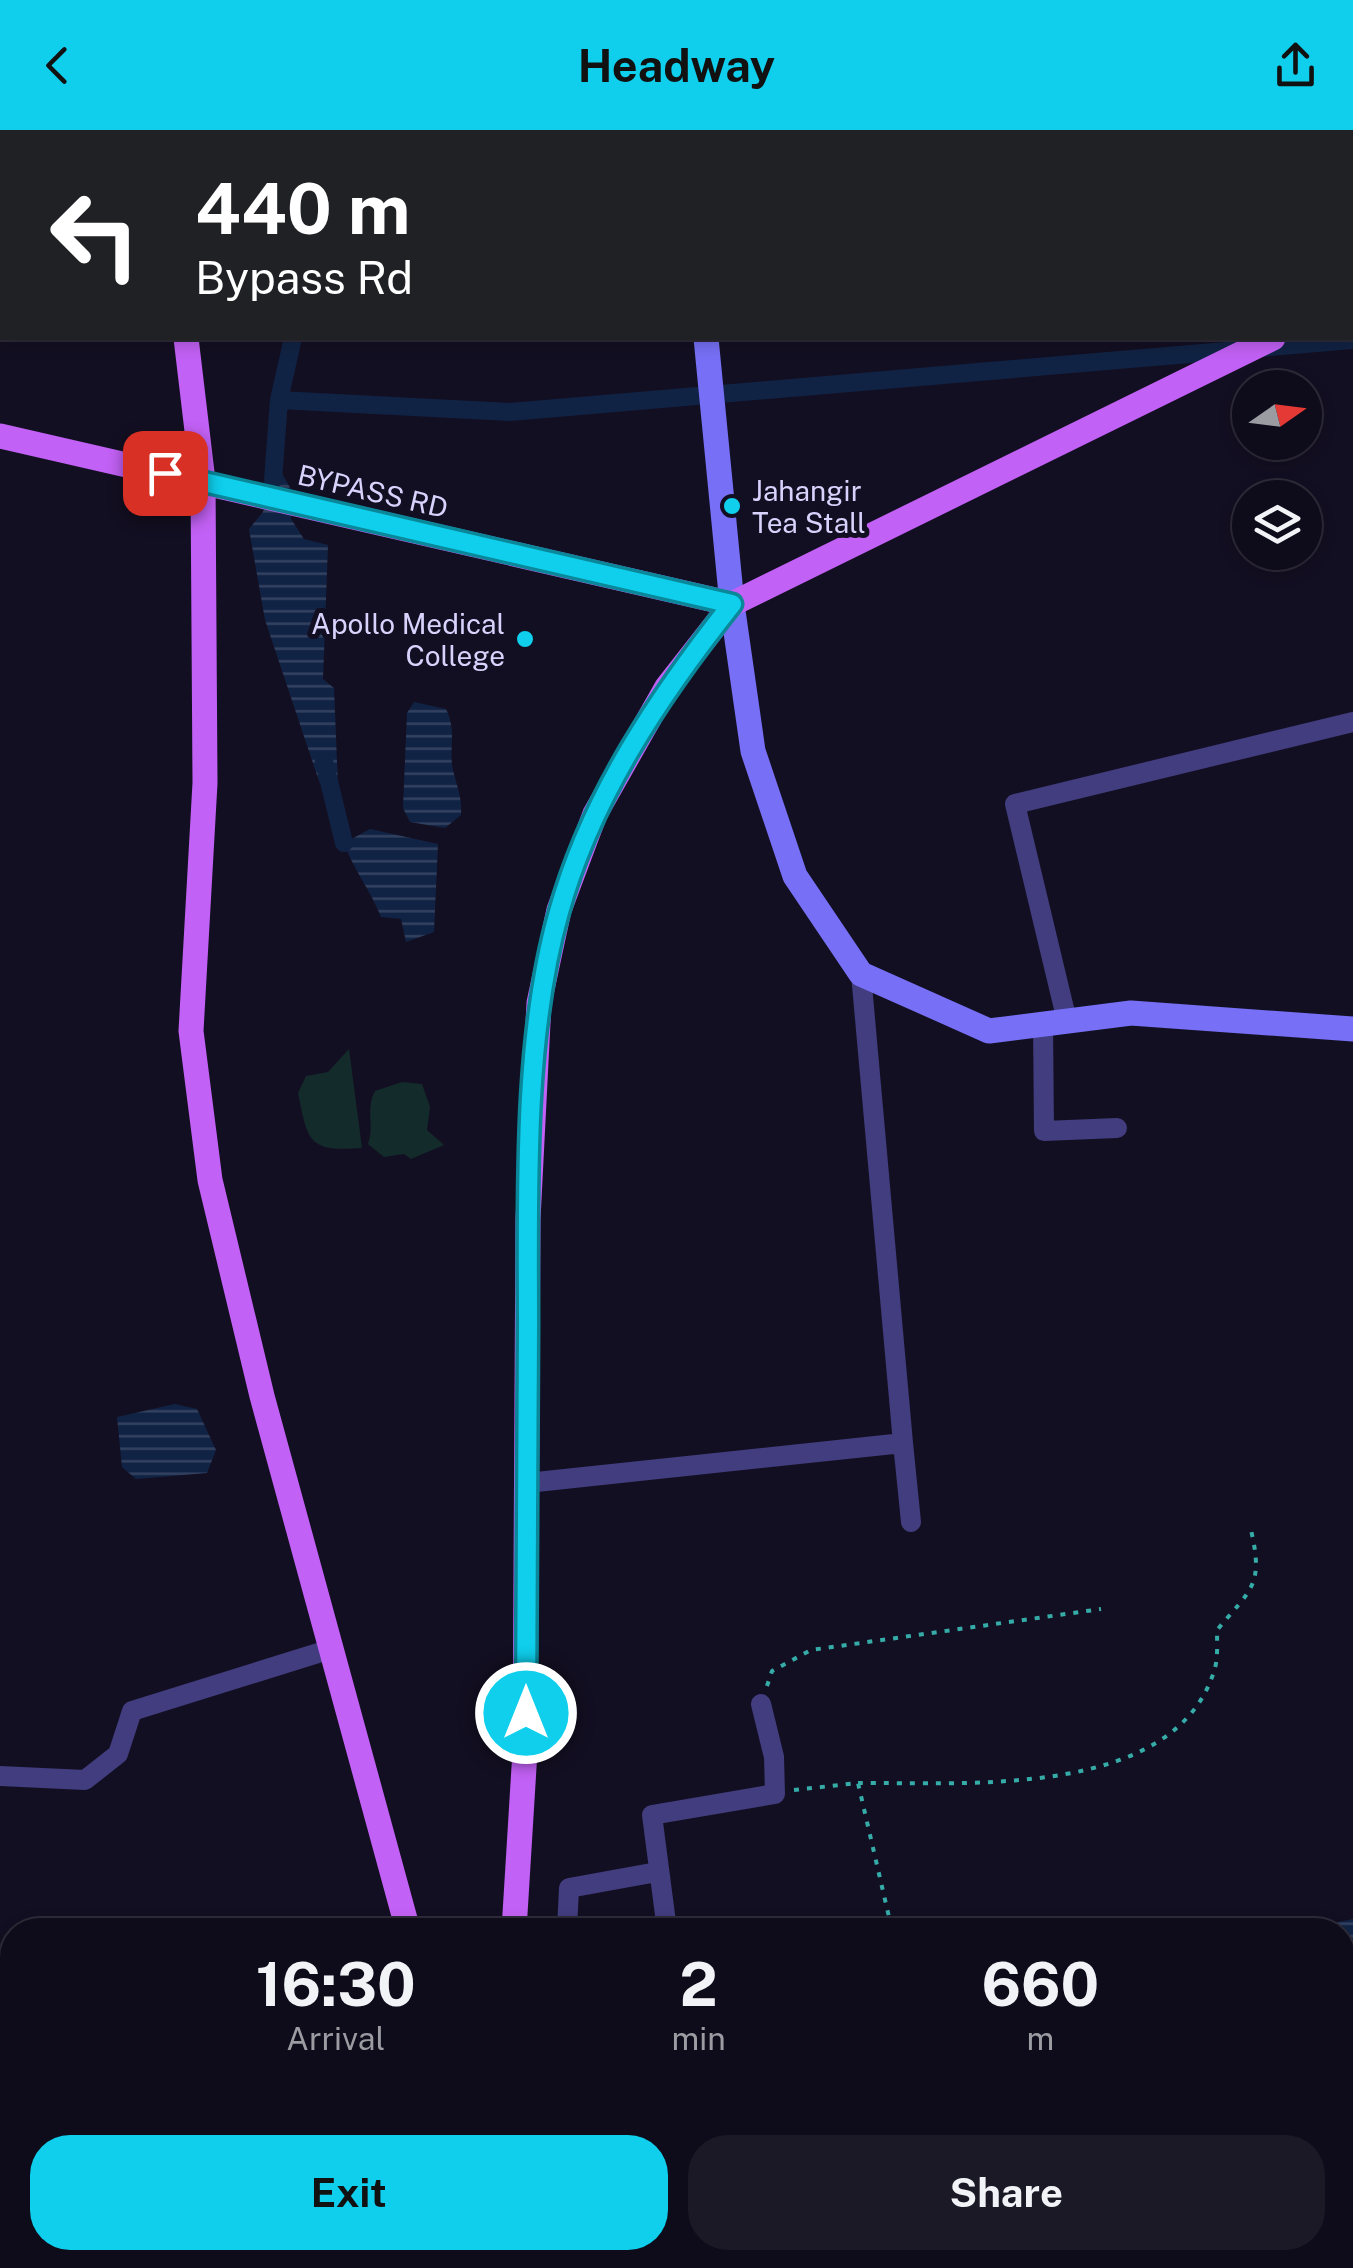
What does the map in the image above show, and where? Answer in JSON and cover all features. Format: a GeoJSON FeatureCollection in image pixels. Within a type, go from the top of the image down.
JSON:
{"type":"FeatureCollection","features":[{"type":"Feature","properties":{"kind":"main road"},"geometry":{"type":"LineString","coordinates":[[186,340],[203,481],[205,783],[191,1031],[210,1180],[405,1918]]}},
{"type":"Feature","properties":{"kind":"main road"},"geometry":{"type":"LineString","coordinates":[[515,1918],[525,1751],[528,1219],[539,1003],[559,910],[595,814],[666,686],[732,604],[1268,340]]}},
{"type":"Feature","properties":{"kind":"main road","name":"BYPASS RD"},"geometry":{"type":"LineString","coordinates":[[0,436],[732,604]]}},
{"type":"Feature","properties":{"kind":"street"},"geometry":{"type":"LineString","coordinates":[[707,348],[732,604],[753,752],[796,876],[861,974],[911,1522]]}},
{"type":"Feature","properties":{"kind":"street"},"geometry":{"type":"LineString","coordinates":[[1117,1128],[1044,1131],[1055,1022],[1015,804],[1353,722]]}},
{"type":"Feature","properties":{"kind":"street"},"geometry":{"type":"LineString","coordinates":[[861,974],[989,1031],[1131,1013],[1353,1030]]}},
{"type":"Feature","properties":{"kind":"street"},"geometry":{"type":"LineString","coordinates":[[527,1483],[903,1443]]}},
{"type":"Feature","properties":{"kind":"street"},"geometry":{"type":"LineString","coordinates":[[0,1776],[85,1780],[118,1754],[132,1711],[331,1649]]}},
{"type":"Feature","properties":{"kind":"street"},"geometry":{"type":"LineString","coordinates":[[665,1918],[656,1872],[652,1815],[775,1794],[774,1756],[761,1704]]}},
{"type":"Feature","properties":{"kind":"street"},"geometry":{"type":"LineString","coordinates":[[568,1918],[569,1888],[656,1872]]}},
{"type":"Feature","properties":{"kind":"path"},"geometry":{"type":"LineString","coordinates":[[775,1794],[812,1786],[1026,1780],[1082,1772],[1174,1732],[1196,1707],[1216,1667],[1217,1630],[1254,1590],[1259,1564],[1251,1530]]}},
{"type":"Feature","properties":{"kind":"path"},"geometry":{"type":"LineString","coordinates":[[761,1704],[772,1671],[812,1650],[1101,1609]]}},
{"type":"Feature","properties":{"kind":"path"},"geometry":{"type":"LineString","coordinates":[[858,1783],[889,1918]]}},
{"type":"Feature","properties":{"kind":"green space"},"geometry":{"type":"Polygon","coordinates":[[[349,1049],[362,1148],[321,1146],[309,1133],[298,1093],[306,1076],[328,1072],[349,1049]]]}},
{"type":"Feature","properties":{"kind":"green space"},"geometry":{"type":"Polygon","coordinates":[[[402,1082],[422,1084],[430,1107],[427,1130],[444,1145],[411,1159],[404,1154],[384,1157],[368,1144],[375,1091],[402,1082]]]}},
{"type":"Feature","properties":{"kind":"water"},"geometry":{"type":"Polygon","coordinates":[[[274,460],[292,491],[291,519],[304,539],[328,545],[323,679],[334,688],[338,786],[320,784],[265,620],[249,529],[263,512],[274,460]]]}},
{"type":"Feature","properties":{"kind":"water"},"geometry":{"type":"Polygon","coordinates":[[[414,702],[446,709],[450,718],[452,766],[461,815],[445,828],[410,822],[403,808],[407,713],[414,702]]]}},
{"type":"Feature","properties":{"kind":"water"},"geometry":{"type":"Polygon","coordinates":[[[370,829],[438,844],[434,932],[406,942],[401,919],[381,917],[344,843],[370,829]]]}},
{"type":"Feature","properties":{"kind":"water"},"geometry":{"type":"Polygon","coordinates":[[[175,1404],[197,1409],[216,1450],[207,1473],[136,1479],[122,1467],[117,1417],[175,1404]]]}},
{"type":"Feature","properties":{"kind":"waterway"},"geometry":{"type":"LineString","coordinates":[[273,480],[279,400],[293,340]]}},
{"type":"Feature","properties":{"kind":"waterway"},"geometry":{"type":"LineString","coordinates":[[279,400],[510,412],[1353,340]]}},
{"type":"Feature","properties":{"kind":"waterway"},"geometry":{"type":"LineString","coordinates":[[324,761],[344,843]]}},
{"type":"Feature","properties":{"kind":"place","name":"Jahangir Tea Stall"},"geometry":{"type":"Point","coordinates":[732,506]}},
{"type":"Feature","properties":{"kind":"place","name":"Apollo Medical College"},"geometry":{"type":"Point","coordinates":[525,639]}},
{"type":"Feature","properties":{"kind":"route"},"geometry":{"type":"LineString","coordinates":[[165,473],[732,604],[666,686],[595,814],[559,910],[539,1003],[528,1219],[526,1713]]}}]}
